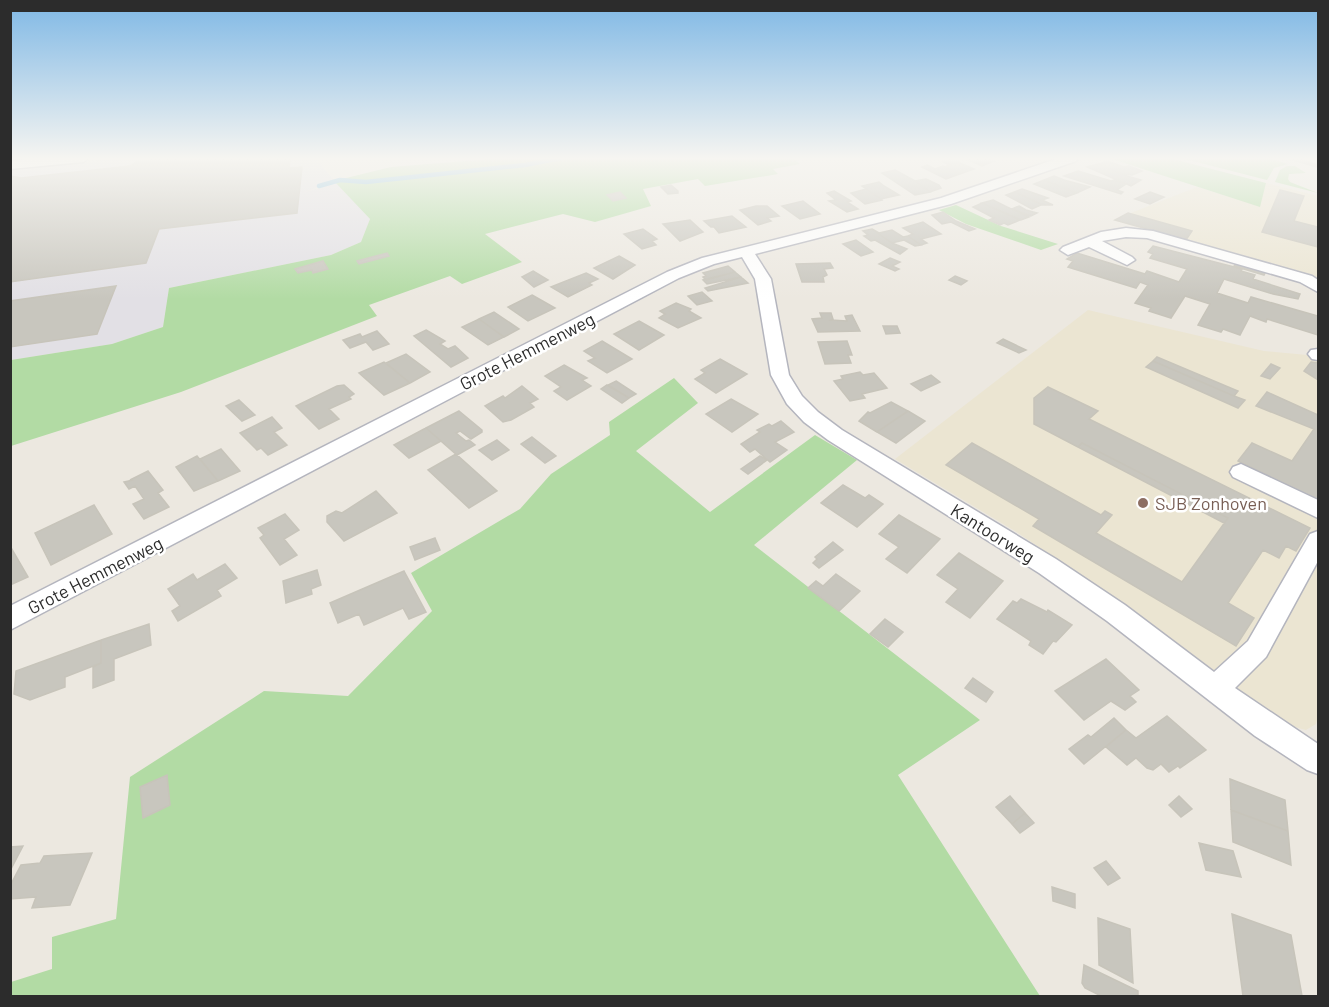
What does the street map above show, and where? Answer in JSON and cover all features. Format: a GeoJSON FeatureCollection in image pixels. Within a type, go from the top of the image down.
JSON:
{"type":"FeatureCollection","features":[{"type":"Feature","properties":{"kind":"street","name":"Grote Hemmenweg"},"geometry":{"type":"LineString","coordinates":[[10,619],[673,275],[708,261],[930,205]]}},
{"type":"Feature","properties":{"kind":"street"},"geometry":{"type":"LineString","coordinates":[[1068,250],[1114,232],[1128,231],[1148,234],[1306,279],[1318,287]]}},
{"type":"Feature","properties":{"kind":"street"},"geometry":{"type":"LineString","coordinates":[[1090,241],[1127,260]]}},
{"type":"Feature","properties":{"kind":"street","name":"Kantoorweg"},"geometry":{"type":"LineString","coordinates":[[746,252],[763,279],[780,375],[794,400],[810,417],[835,435],[1010,542],[1105,605],[1284,741],[1318,760]]}},
{"type":"Feature","properties":{"kind":"street"},"geometry":{"type":"LineString","coordinates":[[1241,472],[1318,510]]}},
{"type":"Feature","properties":{"kind":"street"},"geometry":{"type":"LineString","coordinates":[[1216,689],[1257,649],[1318,540]]}},
{"type":"Feature","properties":{"kind":"shaded area"},"geometry":{"type":"Polygon","coordinates":[[[11,205],[357,205],[370,219],[361,242],[331,255],[169,288],[163,327],[112,344],[11,360],[11,205]]]}},
{"type":"Feature","properties":{"kind":"shaded area"},"geometry":{"type":"Polygon","coordinates":[[[1151,205],[1318,205],[1318,280],[1113,220],[1151,205]]]}},
{"type":"Feature","properties":{"kind":"shaded area","name":"SJB Zonhoven"},"geometry":{"type":"Polygon","coordinates":[[[1088,310],[1264,351],[1307,355],[1318,360],[1318,716],[1316,724],[1306,730],[1279,723],[1118,600],[1015,531],[895,459],[1088,310]]]}},
{"type":"Feature","properties":{"kind":"green space"},"geometry":{"type":"Polygon","coordinates":[[[357,205],[651,206],[595,222],[563,214],[485,234],[522,262],[462,284],[450,276],[369,305],[377,316],[181,392],[11,446],[11,360],[112,344],[163,327],[169,288],[331,255],[361,242],[370,219],[357,205]]]}},
{"type":"Feature","properties":{"kind":"green space"},"geometry":{"type":"Polygon","coordinates":[[[956,205],[1001,226],[1058,244],[1041,250],[966,224],[939,210],[956,205]]]}},
{"type":"Feature","properties":{"kind":"green space"},"geometry":{"type":"Polygon","coordinates":[[[674,378],[698,403],[636,451],[710,512],[815,435],[857,460],[754,545],[980,720],[898,775],[1040,996],[11,996],[11,982],[52,969],[52,937],[116,919],[130,777],[264,691],[348,696],[432,611],[411,573],[520,509],[551,474],[610,435],[609,422],[674,378]]]}},
{"type":"Feature","properties":{"kind":"building"},"geometry":{"type":"Polygon","coordinates":[[[10,205],[298,205],[297,213],[159,229],[146,263],[10,282],[10,205]]]}},
{"type":"Feature","properties":{"kind":"building"},"geometry":{"type":"Polygon","coordinates":[[[808,205],[820,214],[800,219],[782,206],[808,205]]]}},
{"type":"Feature","properties":{"kind":"building"},"geometry":{"type":"Polygon","coordinates":[[[836,205],[852,205],[858,209],[847,212],[836,205]]]}},
{"type":"Feature","properties":{"kind":"building"},"geometry":{"type":"Polygon","coordinates":[[[986,205],[1020,220],[1008,225],[1004,223],[1000,225],[989,220],[994,218],[973,207],[986,205]]]}},
{"type":"Feature","properties":{"kind":"building"},"geometry":{"type":"Polygon","coordinates":[[[987,205],[1004,205],[1029,217],[1021,220],[987,205]]]}},
{"type":"Feature","properties":{"kind":"building"},"geometry":{"type":"Polygon","coordinates":[[[1025,205],[1041,205],[1032,209],[1025,205]]]}},
{"type":"Feature","properties":{"kind":"building"},"geometry":{"type":"Polygon","coordinates":[[[1274,205],[1300,205],[1294,221],[1318,227],[1318,247],[1262,232],[1274,205]]]}},
{"type":"Feature","properties":{"kind":"building"},"geometry":{"type":"Polygon","coordinates":[[[767,206],[779,216],[767,218],[771,221],[758,225],[740,210],[767,206]]]}},
{"type":"Feature","properties":{"kind":"building"},"geometry":{"type":"Polygon","coordinates":[[[1019,206],[1037,213],[1031,216],[1012,209],[1019,206]]]}},
{"type":"Feature","properties":{"kind":"building"},"geometry":{"type":"Polygon","coordinates":[[[943,212],[956,221],[975,229],[969,231],[951,222],[942,224],[932,215],[943,212]]]}},
{"type":"Feature","properties":{"kind":"building"},"geometry":{"type":"Polygon","coordinates":[[[1128,213],[1192,231],[1186,240],[1115,220],[1128,213]]]}},
{"type":"Feature","properties":{"kind":"building"},"geometry":{"type":"Polygon","coordinates":[[[732,216],[746,227],[719,233],[704,221],[732,216]]]}},
{"type":"Feature","properties":{"kind":"building"},"geometry":{"type":"Polygon","coordinates":[[[690,220],[703,232],[680,241],[663,224],[690,220]]]}},
{"type":"Feature","properties":{"kind":"building"},"geometry":{"type":"Polygon","coordinates":[[[923,222],[941,234],[921,239],[927,243],[921,245],[908,236],[913,234],[903,228],[923,222]]]}},
{"type":"Feature","properties":{"kind":"building"},"geometry":{"type":"Polygon","coordinates":[[[643,229],[657,239],[652,241],[656,245],[642,249],[624,234],[643,229]]]}},
{"type":"Feature","properties":{"kind":"building"},"geometry":{"type":"Polygon","coordinates":[[[872,229],[892,243],[907,249],[900,254],[875,240],[871,241],[864,236],[868,235],[863,231],[872,229]]]}},
{"type":"Feature","properties":{"kind":"building"},"geometry":{"type":"Polygon","coordinates":[[[872,229],[879,233],[892,230],[903,237],[908,236],[921,245],[915,246],[904,240],[892,243],[872,229]]]}},
{"type":"Feature","properties":{"kind":"building"},"geometry":{"type":"Polygon","coordinates":[[[856,240],[873,252],[861,256],[843,244],[856,240]]]}},
{"type":"Feature","properties":{"kind":"building"},"geometry":{"type":"Polygon","coordinates":[[[1153,246],[1242,269],[1241,271],[1255,275],[1253,279],[1300,294],[1298,299],[1224,279],[1217,293],[1248,303],[1251,297],[1318,316],[1318,335],[1250,316],[1240,335],[1223,329],[1221,332],[1198,325],[1210,304],[1185,296],[1171,318],[1149,311],[1151,308],[1135,303],[1148,285],[1140,282],[1136,288],[1068,267],[1073,261],[1067,259],[1077,253],[1145,274],[1147,271],[1179,282],[1187,269],[1150,258],[1153,254],[1148,252],[1153,246]]]}},
{"type":"Feature","properties":{"kind":"building"},"geometry":{"type":"Polygon","coordinates":[[[387,253],[389,256],[359,264],[357,261],[387,253]]]}},
{"type":"Feature","properties":{"kind":"building"},"geometry":{"type":"Polygon","coordinates":[[[619,256],[635,265],[613,279],[594,268],[619,256]]]}},
{"type":"Feature","properties":{"kind":"building"},"geometry":{"type":"Polygon","coordinates":[[[890,258],[900,262],[892,266],[899,269],[895,271],[879,264],[890,258]]]}},
{"type":"Feature","properties":{"kind":"building"},"geometry":{"type":"Polygon","coordinates":[[[323,261],[328,269],[313,273],[312,270],[298,273],[295,269],[323,261]]]}},
{"type":"Feature","properties":{"kind":"building"},"geometry":{"type":"Polygon","coordinates":[[[1237,262],[1266,271],[1264,275],[1234,266],[1237,262]]]}},
{"type":"Feature","properties":{"kind":"building"},"geometry":{"type":"Polygon","coordinates":[[[830,263],[833,268],[824,269],[827,275],[823,277],[824,282],[802,282],[796,264],[830,263]]]}},
{"type":"Feature","properties":{"kind":"building"},"geometry":{"type":"Polygon","coordinates":[[[728,266],[735,272],[706,280],[703,277],[706,276],[703,273],[728,266]]]}},
{"type":"Feature","properties":{"kind":"building"},"geometry":{"type":"Polygon","coordinates":[[[533,271],[548,280],[534,287],[522,277],[533,271]]]}},
{"type":"Feature","properties":{"kind":"building"},"geometry":{"type":"Polygon","coordinates":[[[735,272],[741,277],[707,284],[703,280],[735,272]]]}},
{"type":"Feature","properties":{"kind":"building"},"geometry":{"type":"Polygon","coordinates":[[[586,273],[598,279],[589,283],[592,285],[568,297],[551,287],[586,273]]]}},
{"type":"Feature","properties":{"kind":"building"},"geometry":{"type":"Polygon","coordinates":[[[955,276],[967,281],[961,285],[949,280],[955,276]]]}},
{"type":"Feature","properties":{"kind":"building"},"geometry":{"type":"Polygon","coordinates":[[[741,277],[748,283],[708,291],[705,288],[741,277]]]}},
{"type":"Feature","properties":{"kind":"building"},"geometry":{"type":"Polygon","coordinates":[[[116,286],[97,334],[10,347],[10,301],[116,286]]]}},
{"type":"Feature","properties":{"kind":"building"},"geometry":{"type":"Polygon","coordinates":[[[702,292],[712,301],[697,305],[688,296],[702,292]]]}},
{"type":"Feature","properties":{"kind":"building"},"geometry":{"type":"Polygon","coordinates":[[[532,295],[555,308],[528,321],[508,307],[532,295]]]}},
{"type":"Feature","properties":{"kind":"building"},"geometry":{"type":"Polygon","coordinates":[[[676,303],[691,309],[689,311],[701,318],[678,328],[659,318],[665,314],[660,311],[676,303]]]}},
{"type":"Feature","properties":{"kind":"building"},"geometry":{"type":"Polygon","coordinates":[[[494,312],[519,329],[504,337],[479,319],[494,312]]]}},
{"type":"Feature","properties":{"kind":"building"},"geometry":{"type":"Polygon","coordinates":[[[820,313],[831,313],[833,319],[831,320],[847,321],[845,316],[852,315],[860,331],[818,332],[812,319],[822,318],[820,313]]]}},
{"type":"Feature","properties":{"kind":"building"},"geometry":{"type":"Polygon","coordinates":[[[479,319],[504,337],[488,345],[462,327],[479,319]]]}},
{"type":"Feature","properties":{"kind":"building"},"geometry":{"type":"Polygon","coordinates":[[[639,321],[664,335],[639,350],[614,334],[639,321]]]}},
{"type":"Feature","properties":{"kind":"building"},"geometry":{"type":"Polygon","coordinates":[[[883,326],[897,326],[900,333],[886,334],[883,326]]]}},
{"type":"Feature","properties":{"kind":"building"},"geometry":{"type":"Polygon","coordinates":[[[426,330],[445,341],[440,344],[448,349],[455,346],[468,358],[451,367],[414,336],[426,330]]]}},
{"type":"Feature","properties":{"kind":"building"},"geometry":{"type":"Polygon","coordinates":[[[377,331],[389,344],[373,350],[366,342],[350,348],[343,340],[360,334],[362,337],[377,331]]]}},
{"type":"Feature","properties":{"kind":"building"},"geometry":{"type":"Polygon","coordinates":[[[1003,339],[1026,350],[1019,353],[997,343],[1003,339]]]}},
{"type":"Feature","properties":{"kind":"building"},"geometry":{"type":"Polygon","coordinates":[[[602,341],[632,359],[607,373],[588,361],[595,358],[584,351],[602,341]]]}},
{"type":"Feature","properties":{"kind":"building"},"geometry":{"type":"Polygon","coordinates":[[[847,341],[852,355],[848,355],[851,363],[825,364],[818,342],[847,341]]]}},
{"type":"Feature","properties":{"kind":"building"},"geometry":{"type":"Polygon","coordinates":[[[406,354],[430,372],[410,383],[386,363],[406,354]]]}},
{"type":"Feature","properties":{"kind":"building"},"geometry":{"type":"Polygon","coordinates":[[[1157,357],[1238,391],[1234,396],[1153,361],[1157,357]]]}},
{"type":"Feature","properties":{"kind":"building"},"geometry":{"type":"Polygon","coordinates":[[[720,359],[747,374],[716,393],[695,379],[705,373],[701,370],[720,359]]]}},
{"type":"Feature","properties":{"kind":"building"},"geometry":{"type":"Polygon","coordinates":[[[1153,361],[1245,400],[1238,408],[1146,367],[1153,361]]]}},
{"type":"Feature","properties":{"kind":"building"},"geometry":{"type":"Polygon","coordinates":[[[384,362],[410,383],[384,395],[359,373],[384,362]]]}},
{"type":"Feature","properties":{"kind":"building"},"geometry":{"type":"Polygon","coordinates":[[[1311,362],[1318,363],[1318,380],[1304,371],[1311,362]]]}},
{"type":"Feature","properties":{"kind":"building"},"geometry":{"type":"Polygon","coordinates":[[[1271,364],[1280,368],[1270,379],[1261,376],[1271,364]]]}},
{"type":"Feature","properties":{"kind":"building"},"geometry":{"type":"Polygon","coordinates":[[[564,365],[587,378],[582,380],[591,386],[567,400],[554,391],[561,387],[545,376],[564,365]]]}},
{"type":"Feature","properties":{"kind":"building"},"geometry":{"type":"Polygon","coordinates":[[[860,372],[863,375],[874,373],[887,388],[862,394],[865,398],[850,401],[834,381],[843,379],[841,376],[860,372]]]}},
{"type":"Feature","properties":{"kind":"building"},"geometry":{"type":"Polygon","coordinates":[[[931,375],[940,382],[921,391],[911,384],[931,375]]]}},
{"type":"Feature","properties":{"kind":"building"},"geometry":{"type":"Polygon","coordinates":[[[616,381],[636,394],[629,398],[608,385],[616,381]]]}},
{"type":"Feature","properties":{"kind":"building"},"geometry":{"type":"Polygon","coordinates":[[[344,385],[354,394],[349,397],[351,399],[329,409],[339,419],[319,429],[296,406],[337,386],[344,385]]]}},
{"type":"Feature","properties":{"kind":"building"},"geometry":{"type":"Polygon","coordinates":[[[607,385],[629,398],[622,403],[601,389],[607,385]]]}},
{"type":"Feature","properties":{"kind":"building"},"geometry":{"type":"Polygon","coordinates":[[[522,386],[538,399],[530,403],[534,407],[511,420],[503,422],[485,406],[503,396],[505,398],[522,386]]]}},
{"type":"Feature","properties":{"kind":"building"},"geometry":{"type":"Polygon","coordinates":[[[1048,387],[1098,411],[1089,419],[1310,528],[1296,551],[1286,546],[1279,558],[1263,550],[1228,603],[1254,618],[1236,646],[1033,526],[1039,519],[946,465],[972,443],[1101,515],[1105,511],[1112,515],[1096,533],[1182,582],[1228,518],[1082,443],[1078,447],[1034,424],[1034,398],[1048,387]]]}},
{"type":"Feature","properties":{"kind":"building"},"geometry":{"type":"Polygon","coordinates":[[[1267,392],[1318,415],[1318,500],[1238,461],[1252,443],[1292,461],[1314,429],[1256,406],[1267,392]]]}},
{"type":"Feature","properties":{"kind":"building"},"geometry":{"type":"Polygon","coordinates":[[[731,399],[758,414],[732,432],[706,414],[731,399]]]}},
{"type":"Feature","properties":{"kind":"building"},"geometry":{"type":"Polygon","coordinates":[[[239,400],[255,415],[242,421],[226,406],[239,400]]]}},
{"type":"Feature","properties":{"kind":"building"},"geometry":{"type":"Polygon","coordinates":[[[891,402],[908,411],[877,432],[859,421],[868,412],[891,402]]]}},
{"type":"Feature","properties":{"kind":"building"},"geometry":{"type":"Polygon","coordinates":[[[459,411],[482,432],[471,439],[460,431],[456,433],[475,445],[457,455],[426,428],[459,411]]]}},
{"type":"Feature","properties":{"kind":"building"},"geometry":{"type":"Polygon","coordinates":[[[908,411],[925,421],[896,443],[877,432],[908,411]]]}},
{"type":"Feature","properties":{"kind":"building"},"geometry":{"type":"Polygon","coordinates":[[[272,417],[282,428],[274,432],[287,445],[268,455],[261,448],[257,450],[240,433],[272,417]]]}},
{"type":"Feature","properties":{"kind":"building"},"geometry":{"type":"Polygon","coordinates":[[[781,421],[794,432],[775,442],[787,450],[770,462],[755,449],[750,452],[741,444],[760,432],[757,430],[781,421]]]}},
{"type":"Feature","properties":{"kind":"building"},"geometry":{"type":"Polygon","coordinates":[[[426,428],[441,441],[409,458],[394,445],[426,428]]]}},
{"type":"Feature","properties":{"kind":"building"},"geometry":{"type":"Polygon","coordinates":[[[532,437],[556,456],[545,463],[521,444],[532,437]]]}},
{"type":"Feature","properties":{"kind":"building"},"geometry":{"type":"Polygon","coordinates":[[[497,440],[509,450],[492,460],[479,450],[497,440]]]}},
{"type":"Feature","properties":{"kind":"building"},"geometry":{"type":"Polygon","coordinates":[[[1082,443],[1228,518],[1224,523],[1078,447],[1082,443]]]}},
{"type":"Feature","properties":{"kind":"building"},"geometry":{"type":"Polygon","coordinates":[[[221,449],[240,471],[218,481],[200,459],[221,449]]]}},
{"type":"Feature","properties":{"kind":"building"},"geometry":{"type":"Polygon","coordinates":[[[456,454],[497,491],[469,508],[428,470],[456,454]]]}},
{"type":"Feature","properties":{"kind":"building"},"geometry":{"type":"Polygon","coordinates":[[[197,456],[218,481],[194,491],[176,467],[197,456]]]}},
{"type":"Feature","properties":{"kind":"building"},"geometry":{"type":"Polygon","coordinates":[[[760,456],[767,460],[748,474],[741,469],[760,456]]]}},
{"type":"Feature","properties":{"kind":"building"},"geometry":{"type":"Polygon","coordinates":[[[148,471],[163,490],[158,493],[169,507],[144,519],[133,504],[144,499],[135,486],[129,489],[124,482],[133,480],[130,480],[148,471]]]}},
{"type":"Feature","properties":{"kind":"building"},"geometry":{"type":"Polygon","coordinates":[[[843,485],[865,498],[869,495],[883,504],[857,527],[821,503],[843,485]]]}},
{"type":"Feature","properties":{"kind":"building"},"geometry":{"type":"Polygon","coordinates":[[[376,491],[397,513],[344,541],[327,522],[327,516],[336,511],[342,513],[376,491]]]}},
{"type":"Feature","properties":{"kind":"building"},"geometry":{"type":"Polygon","coordinates":[[[94,505],[112,534],[51,565],[35,533],[94,505]]]}},
{"type":"Feature","properties":{"kind":"building"},"geometry":{"type":"Polygon","coordinates":[[[285,514],[299,530],[284,539],[297,555],[280,565],[260,538],[264,535],[258,528],[285,514]]]}},
{"type":"Feature","properties":{"kind":"building"},"geometry":{"type":"Polygon","coordinates":[[[899,515],[940,539],[907,573],[886,559],[899,547],[879,534],[899,515]]]}},
{"type":"Feature","properties":{"kind":"building"},"geometry":{"type":"Polygon","coordinates":[[[435,538],[440,550],[415,560],[410,547],[435,538]]]}},
{"type":"Feature","properties":{"kind":"building"},"geometry":{"type":"Polygon","coordinates":[[[833,542],[843,550],[819,568],[813,563],[817,559],[815,557],[833,542]]]}},
{"type":"Feature","properties":{"kind":"building"},"geometry":{"type":"Polygon","coordinates":[[[10,546],[28,577],[10,585],[10,546]]]}},
{"type":"Feature","properties":{"kind":"building"},"geometry":{"type":"Polygon","coordinates":[[[959,553],[1003,581],[970,618],[946,602],[958,589],[937,575],[959,553]]]}},
{"type":"Feature","properties":{"kind":"building"},"geometry":{"type":"Polygon","coordinates":[[[225,564],[237,578],[217,590],[221,596],[178,621],[172,611],[180,606],[168,589],[193,574],[197,580],[225,564]]]}},
{"type":"Feature","properties":{"kind":"building"},"geometry":{"type":"Polygon","coordinates":[[[317,570],[321,585],[311,589],[312,594],[286,603],[283,581],[317,570]]]}},
{"type":"Feature","properties":{"kind":"building"},"geometry":{"type":"Polygon","coordinates":[[[404,571],[426,612],[409,619],[403,608],[364,625],[359,614],[338,623],[330,603],[404,571]]]}},
{"type":"Feature","properties":{"kind":"building"},"geometry":{"type":"Polygon","coordinates":[[[836,574],[860,591],[839,611],[808,588],[816,581],[823,586],[836,574]]]}},
{"type":"Feature","properties":{"kind":"building"},"geometry":{"type":"Polygon","coordinates":[[[1021,599],[1047,612],[1048,610],[1072,625],[1056,642],[1053,641],[1043,654],[1029,645],[1031,641],[997,619],[1013,601],[1017,603],[1021,599]]]}},
{"type":"Feature","properties":{"kind":"building"},"geometry":{"type":"Polygon","coordinates":[[[885,619],[903,632],[888,647],[870,634],[885,619]]]}},
{"type":"Feature","properties":{"kind":"building"},"geometry":{"type":"Polygon","coordinates":[[[149,624],[151,645],[114,659],[114,680],[93,688],[93,667],[101,663],[101,640],[149,624]]]}},
{"type":"Feature","properties":{"kind":"building"},"geometry":{"type":"Polygon","coordinates":[[[101,640],[101,663],[65,677],[65,687],[30,700],[14,694],[16,671],[101,640]]]}},
{"type":"Feature","properties":{"kind":"building"},"geometry":{"type":"Polygon","coordinates":[[[1106,659],[1139,690],[1130,696],[1136,702],[1125,710],[1111,701],[1084,720],[1055,691],[1106,659]]]}},
{"type":"Feature","properties":{"kind":"building"},"geometry":{"type":"Polygon","coordinates":[[[973,678],[993,692],[986,702],[965,688],[973,678]]]}},
{"type":"Feature","properties":{"kind":"building"},"geometry":{"type":"Polygon","coordinates":[[[1167,716],[1206,750],[1180,768],[1178,766],[1169,772],[1161,764],[1153,770],[1147,768],[1136,758],[1127,765],[1106,747],[1126,730],[1136,738],[1167,716]]]}},
{"type":"Feature","properties":{"kind":"building"},"geometry":{"type":"Polygon","coordinates":[[[1114,718],[1126,730],[1084,764],[1069,749],[1088,735],[1091,737],[1114,718]]]}},
{"type":"Feature","properties":{"kind":"building"},"geometry":{"type":"Polygon","coordinates":[[[167,775],[170,805],[143,818],[140,787],[167,775]]]}},
{"type":"Feature","properties":{"kind":"building"},"geometry":{"type":"Polygon","coordinates":[[[1230,779],[1285,800],[1288,831],[1231,810],[1230,779]]]}},
{"type":"Feature","properties":{"kind":"building"},"geometry":{"type":"Polygon","coordinates":[[[1010,796],[1025,813],[1012,824],[996,807],[1010,796]]]}},
{"type":"Feature","properties":{"kind":"building"},"geometry":{"type":"Polygon","coordinates":[[[1179,796],[1192,809],[1181,817],[1169,805],[1179,796]]]}},
{"type":"Feature","properties":{"kind":"building"},"geometry":{"type":"Polygon","coordinates":[[[1231,810],[1288,831],[1291,865],[1233,842],[1231,810]]]}},
{"type":"Feature","properties":{"kind":"building"},"geometry":{"type":"Polygon","coordinates":[[[1025,813],[1034,823],[1020,833],[1012,824],[1025,813]]]}},
{"type":"Feature","properties":{"kind":"building"},"geometry":{"type":"Polygon","coordinates":[[[1199,843],[1233,851],[1241,877],[1206,870],[1199,843]]]}},
{"type":"Feature","properties":{"kind":"building"},"geometry":{"type":"Polygon","coordinates":[[[23,846],[10,871],[10,847],[23,846]]]}},
{"type":"Feature","properties":{"kind":"building"},"geometry":{"type":"Polygon","coordinates":[[[92,853],[70,905],[32,908],[36,897],[10,899],[10,886],[21,865],[40,863],[44,856],[92,853]]]}},
{"type":"Feature","properties":{"kind":"building"},"geometry":{"type":"Polygon","coordinates":[[[1106,861],[1120,878],[1108,885],[1094,868],[1106,861]]]}},
{"type":"Feature","properties":{"kind":"building"},"geometry":{"type":"Polygon","coordinates":[[[1052,887],[1075,894],[1075,908],[1053,901],[1052,887]]]}},
{"type":"Feature","properties":{"kind":"building"},"geometry":{"type":"Polygon","coordinates":[[[1232,914],[1291,935],[1302,996],[1243,996],[1232,914]]]}},
{"type":"Feature","properties":{"kind":"building"},"geometry":{"type":"Polygon","coordinates":[[[1098,918],[1130,929],[1133,983],[1099,965],[1098,918]]]}},
{"type":"Feature","properties":{"kind":"building"},"geometry":{"type":"Polygon","coordinates":[[[1084,965],[1138,991],[1138,996],[1101,996],[1085,988],[1082,983],[1084,965]]]}},
{"type":"Feature","properties":{"kind":"place","name":"SJB Zonhoven"},"geometry":{"type":"Point","coordinates":[1143,503]}}]}
